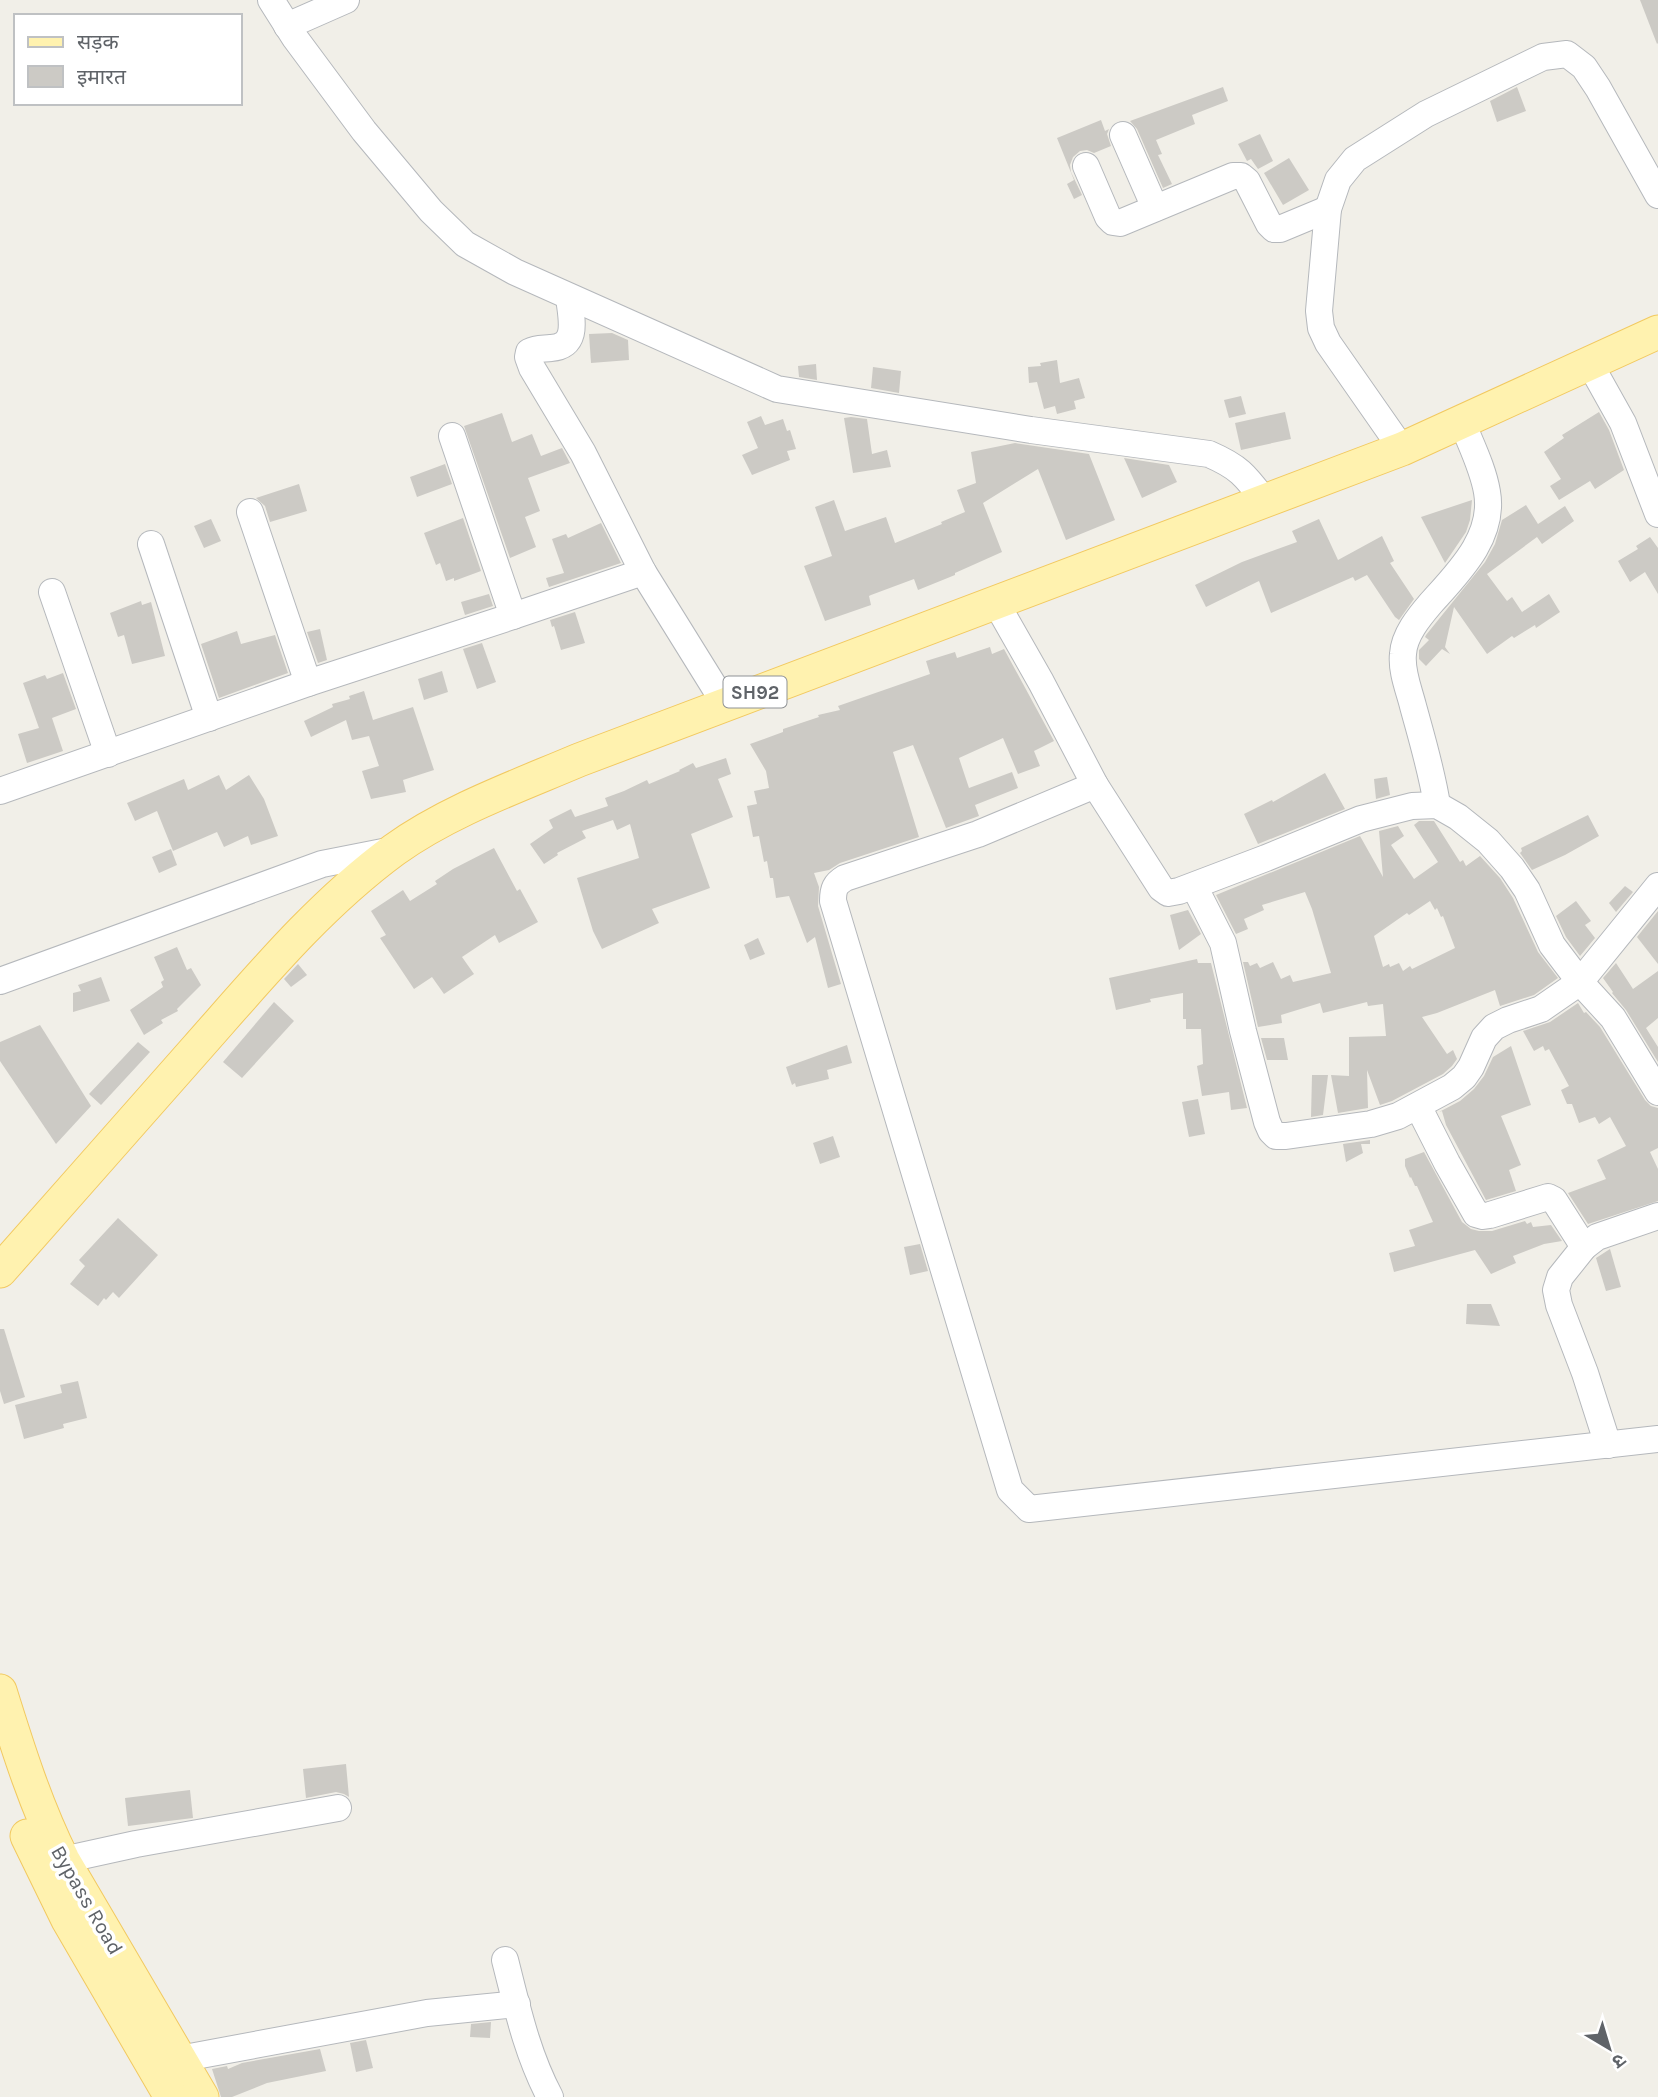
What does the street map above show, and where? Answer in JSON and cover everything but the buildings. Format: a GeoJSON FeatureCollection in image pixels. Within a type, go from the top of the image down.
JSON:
{"type":"FeatureCollection","features":[{"type":"Feature","properties":{"kind":"main road","name":"SH92"},"geometry":{"type":"LineString","coordinates":[[0,1271],[265,971],[316,918],[394,850],[455,815],[505,791],[725,704],[1402,449],[1658,332]]}},
{"type":"Feature","properties":{"kind":"main road","name":"Bypass Road"},"geometry":{"type":"LineString","coordinates":[[0,1691],[24,1769],[46,1826],[63,1860],[202,2097]]}},
{"type":"Feature","properties":{"kind":"main road","name":"Bypass Road"},"geometry":{"type":"LineString","coordinates":[[0,1766],[15,1811],[68,1920],[171,2097]]}},
{"type":"Feature","properties":{"kind":"street"},"geometry":{"type":"LineString","coordinates":[[271,0],[364,131],[431,211],[465,244],[515,272],[776,389],[1031,430],[1209,454],[1231,463],[1244,474],[1264,500]]}},
{"type":"Feature","properties":{"kind":"street"},"geometry":{"type":"LineString","coordinates":[[287,26],[346,0]]}},
{"type":"Feature","properties":{"kind":"street"},"geometry":{"type":"LineString","coordinates":[[1402,449],[1328,343],[1321,328],[1320,298],[1328,209],[1338,180],[1355,159],[1426,114],[1544,57],[1567,54],[1584,67],[1598,88],[1658,195]]}},
{"type":"Feature","properties":{"kind":"street"},"geometry":{"type":"LineString","coordinates":[[1122,135],[1154,208]]}},
{"type":"Feature","properties":{"kind":"street"},"geometry":{"type":"LineString","coordinates":[[1086,166],[1108,217],[1113,222],[1120,223],[1241,176],[1247,181],[1274,229],[1328,209]]}},
{"type":"Feature","properties":{"kind":"street"},"geometry":{"type":"LineString","coordinates":[[569,297],[572,332],[570,340],[563,346],[535,348],[529,352],[532,368],[583,453],[643,572],[725,704]]}},
{"type":"Feature","properties":{"kind":"street"},"geometry":{"type":"LineString","coordinates":[[1590,364],[1623,423],[1658,514]]}},
{"type":"Feature","properties":{"kind":"street"},"geometry":{"type":"LineString","coordinates":[[1437,805],[1434,783],[1405,677],[1403,654],[1409,634],[1423,613],[1464,566],[1481,539],[1488,515],[1488,494],[1462,422]]}},
{"type":"Feature","properties":{"kind":"street"},"geometry":{"type":"LineString","coordinates":[[452,436],[513,617]]}},
{"type":"Feature","properties":{"kind":"street"},"geometry":{"type":"LineString","coordinates":[[250,512],[308,682]]}},
{"type":"Feature","properties":{"kind":"street"},"geometry":{"type":"LineString","coordinates":[[151,544],[209,718]]}},
{"type":"Feature","properties":{"kind":"street"},"geometry":{"type":"LineString","coordinates":[[0,791],[308,682],[513,617],[643,572]]}},
{"type":"Feature","properties":{"kind":"street"},"geometry":{"type":"LineString","coordinates":[[52,592],[108,754]]}},
{"type":"Feature","properties":{"kind":"street"},"geometry":{"type":"LineString","coordinates":[[996,601],[1095,785],[1161,888],[1168,893],[1194,886],[1361,819],[1412,806],[1437,805],[1458,817],[1488,841],[1513,868],[1527,890],[1552,945],[1580,982],[1613,1018],[1658,1092]]}},
{"type":"Feature","properties":{"kind":"street"},"geometry":{"type":"LineString","coordinates":[[1095,785],[978,834],[845,878],[837,883],[833,891],[833,901],[1010,1490],[1029,1509],[1658,1439]]}},
{"type":"Feature","properties":{"kind":"street"},"geometry":{"type":"LineString","coordinates":[[0,981],[322,864],[394,850]]}},
{"type":"Feature","properties":{"kind":"street"},"geometry":{"type":"LineString","coordinates":[[1194,886],[1223,943],[1267,1122],[1276,1136],[1371,1124],[1398,1116],[1452,1087],[1464,1077],[1483,1038],[1494,1027],[1541,1009],[1580,982],[1658,886]]}},
{"type":"Feature","properties":{"kind":"street"},"geometry":{"type":"LineString","coordinates":[[1418,1105],[1476,1214],[1490,1215],[1548,1197],[1554,1200],[1584,1247]]}},
{"type":"Feature","properties":{"kind":"street"},"geometry":{"type":"LineString","coordinates":[[1608,1445],[1556,1290],[1560,1277],[1584,1247],[1597,1237],[1658,1216]]}},
{"type":"Feature","properties":{"kind":"street"},"geometry":{"type":"LineString","coordinates":[[63,1860],[136,1844],[338,1808]]}},
{"type":"Feature","properties":{"kind":"street"},"geometry":{"type":"LineString","coordinates":[[505,1960],[529,2051],[550,2097]]}},
{"type":"Feature","properties":{"kind":"street"},"geometry":{"type":"LineString","coordinates":[[179,2059],[426,2012],[517,2004]]}}]}
